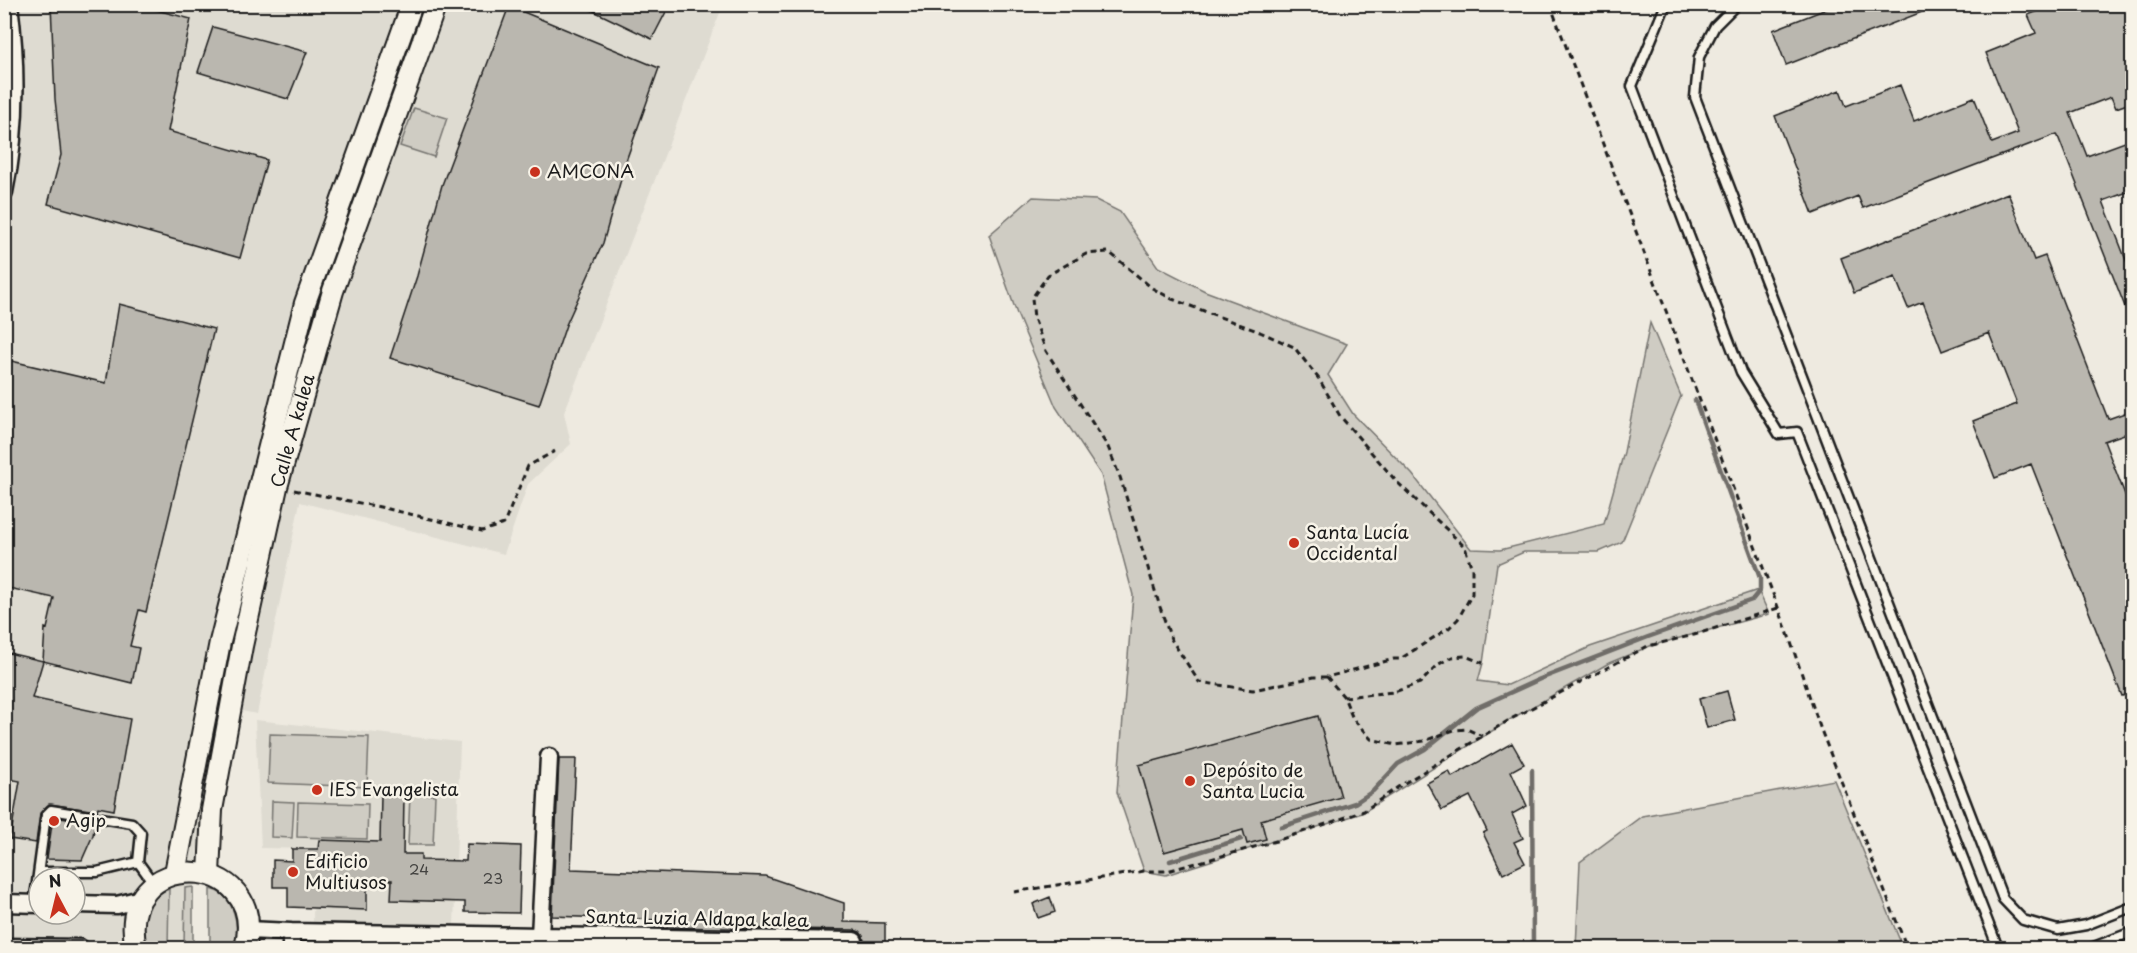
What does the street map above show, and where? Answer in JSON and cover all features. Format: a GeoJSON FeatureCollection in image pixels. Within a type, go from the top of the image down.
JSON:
{"type":"FeatureCollection","features":[{"type":"Feature","properties":{"kind":"street"},"geometry":{"type":"LineString","coordinates":[[4,192],[10,165],[15,91],[9,4]]}},
{"type":"Feature","properties":{"kind":"street","name":"Calle A kalea"},"geometry":{"type":"LineString","coordinates":[[175,873],[220,642],[305,303],[412,4]]}},
{"type":"Feature","properties":{"kind":"street","name":"Calle A kalea"},"geometry":{"type":"LineString","coordinates":[[209,874],[212,810],[242,646],[277,487],[333,291],[436,4]]}},
{"type":"Feature","properties":{"kind":"street"},"geometry":{"type":"LineString","coordinates":[[540,936],[549,757]]}},
{"type":"Feature","properties":{"kind":"street"},"geometry":{"type":"LineString","coordinates":[[136,948],[133,932],[134,915],[141,899],[154,884],[162,879],[175,873],[192,871],[209,874],[225,882],[238,895],[246,912],[246,939]]}},
{"type":"Feature","properties":{"kind":"street"},"geometry":{"type":"LineString","coordinates":[[87,904],[117,905],[141,899]]}},
{"type":"Feature","properties":{"kind":"street"},"geometry":{"type":"LineString","coordinates":[[4,903],[27,904]]}},
{"type":"Feature","properties":{"kind":"street","name":"Santa Luzia Aldapa kalea"},"geometry":{"type":"LineString","coordinates":[[246,939],[518,942],[540,936],[854,941]]}},
{"type":"Feature","properties":{"kind":"street"},"geometry":{"type":"LineString","coordinates":[[4,947],[80,948]]}},
{"type":"Feature","properties":{"kind":"lane"},"geometry":{"type":"LineString","coordinates":[[1666,4],[1632,86],[1741,372],[1779,434],[1797,432],[1998,948]]}},
{"type":"Feature","properties":{"kind":"lane"},"geometry":{"type":"LineString","coordinates":[[1737,4],[1715,26],[1699,57],[1695,97],[2003,899],[2023,920],[2058,930],[2086,925],[2133,907]]}},
{"type":"Feature","properties":{"kind":"lane"},"geometry":{"type":"LineString","coordinates":[[40,866],[46,815],[51,810],[132,822],[141,833],[138,862],[154,884]]}},
{"type":"Feature","properties":{"kind":"lane"},"geometry":{"type":"LineString","coordinates":[[87,872],[97,872],[138,862]]}},
{"type":"Feature","properties":{"kind":"lane"},"geometry":{"type":"LineString","coordinates":[[2091,948],[2133,932]]}},
{"type":"Feature","properties":{"kind":"path"},"geometry":{"type":"LineString","coordinates":[[1550,4],[1778,608],[1821,730],[1907,948]]}},
{"type":"Feature","properties":{"kind":"path"},"geometry":{"type":"LineString","coordinates":[[1327,678],[1400,659],[1449,628],[1458,619],[1472,594],[1472,569],[1465,548],[1396,481],[1340,416],[1319,380],[1294,347],[1172,299],[1152,288],[1109,252],[1086,254],[1048,275],[1032,298],[1034,318],[1046,351],[1108,447],[1120,477],[1172,639],[1199,682],[1253,690],[1314,677],[1327,678],[1344,697],[1353,719],[1371,739],[1396,745],[1424,741],[1454,730],[1467,729],[1482,736]]}},
{"type":"Feature","properties":{"kind":"path"},"geometry":{"type":"LineString","coordinates":[[277,487],[380,507],[482,531],[504,524],[528,466],[555,451]]}},
{"type":"Feature","properties":{"kind":"path"},"geometry":{"type":"LineString","coordinates":[[1014,892],[1144,871],[1167,871],[1276,841],[1364,811],[1482,736],[1648,646],[1694,635],[1778,608]]}},
{"type":"Feature","properties":{"kind":"path"},"geometry":{"type":"LineString","coordinates":[[1344,697],[1394,692],[1420,683],[1439,664],[1452,657],[1465,656],[1483,663]]}},
{"type":"Feature","properties":{"kind":"shaded area"},"geometry":{"type":"Polygon","coordinates":[[[5,5],[723,5],[564,413],[571,444],[528,484],[504,554],[300,502],[257,714],[221,707],[200,827],[192,901],[191,948],[5,948],[5,5]]]}},
{"type":"Feature","properties":{"kind":"shaded area"},"geometry":{"type":"Polygon","coordinates":[[[414,108],[447,118],[434,157],[400,146],[414,108]]]}},
{"type":"Feature","properties":{"kind":"shaded area"},"geometry":{"type":"Polygon","coordinates":[[[1033,197],[1096,200],[1120,212],[1158,267],[1205,291],[1347,344],[1328,375],[1353,414],[1412,474],[1471,549],[1500,550],[1604,524],[1624,452],[1650,323],[1681,396],[1622,542],[1599,552],[1524,552],[1497,564],[1483,663],[1478,681],[1508,685],[1590,647],[1758,590],[1769,614],[1650,646],[1609,663],[1511,719],[1362,813],[1166,875],[1144,871],[1117,792],[1133,595],[1101,475],[1056,407],[1017,314],[989,235],[1033,197]]]}},
{"type":"Feature","properties":{"kind":"shaded area"},"geometry":{"type":"Polygon","coordinates":[[[255,720],[460,742],[454,927],[313,924],[314,849],[261,848],[255,720]]]}},
{"type":"Feature","properties":{"kind":"shaded area"},"geometry":{"type":"Polygon","coordinates":[[[270,734],[369,737],[367,787],[268,783],[270,734]]]}},
{"type":"Feature","properties":{"kind":"shaded area"},"geometry":{"type":"Polygon","coordinates":[[[1834,780],[1903,948],[1576,948],[1580,862],[1642,816],[1834,780]]]}},
{"type":"Feature","properties":{"kind":"shaded area"},"geometry":{"type":"Polygon","coordinates":[[[410,794],[435,795],[433,845],[408,845],[410,794]]]}},
{"type":"Feature","properties":{"kind":"shaded area"},"geometry":{"type":"Polygon","coordinates":[[[272,801],[294,802],[292,838],[271,837],[272,801]]]}},
{"type":"Feature","properties":{"kind":"shaded area"},"geometry":{"type":"Polygon","coordinates":[[[298,802],[368,804],[367,839],[297,837],[298,802]]]}},
{"type":"Feature","properties":{"kind":"shaded area"},"geometry":{"type":"Polygon","coordinates":[[[193,887],[193,948],[184,948],[185,888],[193,887]]]}},
{"type":"Feature","properties":{"kind":"shaded area"},"geometry":{"type":"Polygon","coordinates":[[[169,889],[168,948],[144,948],[142,915],[157,894],[169,889]]]}},
{"type":"Feature","properties":{"kind":"shaded area"},"geometry":{"type":"Polygon","coordinates":[[[210,889],[225,898],[234,913],[237,931],[233,948],[210,948],[210,889]]]}},
{"type":"Feature","properties":{"kind":"building"},"geometry":{"type":"Polygon","coordinates":[[[51,4],[134,4],[191,19],[168,131],[267,160],[240,258],[48,204],[61,155],[55,99],[51,4]]]}},
{"type":"Feature","properties":{"kind":"building"},"geometry":{"type":"Polygon","coordinates":[[[579,4],[670,4],[652,39],[579,4]]]}},
{"type":"Feature","properties":{"kind":"building"},"geometry":{"type":"Polygon","coordinates":[[[1839,4],[1940,5],[1786,65],[1773,30],[1839,4]]]}},
{"type":"Feature","properties":{"kind":"building"},"geometry":{"type":"Polygon","coordinates":[[[2057,4],[2133,4],[2133,102],[2116,108],[2111,97],[2070,113],[2087,156],[2133,139],[2133,190],[2103,201],[2133,278],[2133,327],[2057,134],[1863,208],[1858,196],[1813,214],[1775,116],[1840,90],[1846,106],[1900,85],[1914,121],[1974,97],[1992,143],[2018,133],[1986,53],[2036,33],[2028,15],[2057,4]]]}},
{"type":"Feature","properties":{"kind":"building"},"geometry":{"type":"Polygon","coordinates":[[[509,6],[659,68],[627,158],[603,243],[566,325],[539,405],[390,358],[417,276],[442,185],[509,6]]]}},
{"type":"Feature","properties":{"kind":"building"},"geometry":{"type":"Polygon","coordinates":[[[213,27],[307,52],[288,99],[198,72],[213,27]]]}},
{"type":"Feature","properties":{"kind":"building"},"geometry":{"type":"Polygon","coordinates":[[[2008,193],[2034,260],[2045,256],[2108,419],[2133,410],[2133,431],[2104,441],[2133,515],[2133,693],[2122,696],[2031,464],[1995,478],[1973,421],[2017,404],[1989,333],[1942,351],[1923,302],[1908,308],[1895,277],[1854,293],[1841,258],[2008,193]]]}},
{"type":"Feature","properties":{"kind":"building"},"geometry":{"type":"Polygon","coordinates":[[[119,304],[214,329],[146,612],[139,610],[130,646],[139,648],[132,683],[43,661],[45,628],[47,629],[54,598],[4,587],[4,370],[7,360],[106,383],[119,304]]]}},
{"type":"Feature","properties":{"kind":"building"},"geometry":{"type":"Polygon","coordinates":[[[4,652],[43,661],[32,698],[130,719],[114,810],[98,807],[97,811],[49,804],[40,813],[36,843],[10,839],[20,781],[4,778],[4,652]]]}},
{"type":"Feature","properties":{"kind":"building"},"geometry":{"type":"Polygon","coordinates":[[[1727,691],[1735,720],[1707,728],[1699,699],[1727,691]]]}},
{"type":"Feature","properties":{"kind":"building","name":"Depósito de Santa Lucia"},"geometry":{"type":"Polygon","coordinates":[[[1318,716],[1341,797],[1261,820],[1266,839],[1247,844],[1243,830],[1164,852],[1139,765],[1318,716]]]}},
{"type":"Feature","properties":{"kind":"building"},"geometry":{"type":"Polygon","coordinates":[[[1512,743],[1524,764],[1511,771],[1527,806],[1512,814],[1523,838],[1514,842],[1525,863],[1503,874],[1483,833],[1487,831],[1470,796],[1442,810],[1427,783],[1449,771],[1452,777],[1512,743]]]}},
{"type":"Feature","properties":{"kind":"building"},"geometry":{"type":"Polygon","coordinates":[[[559,759],[576,759],[571,869],[765,876],[844,903],[844,922],[885,923],[885,948],[861,948],[864,942],[863,936],[854,930],[660,927],[660,920],[552,916],[559,759]]]}},
{"type":"Feature","properties":{"kind":"building"},"geometry":{"type":"Polygon","coordinates":[[[381,795],[404,796],[403,854],[421,854],[421,860],[466,861],[467,844],[521,846],[519,913],[465,912],[465,902],[391,900],[392,880],[367,879],[367,910],[288,907],[288,887],[273,887],[273,860],[292,861],[292,849],[318,849],[319,840],[380,842],[381,795]]]}},
{"type":"Feature","properties":{"kind":"building"},"geometry":{"type":"Polygon","coordinates":[[[53,817],[95,823],[93,835],[82,860],[47,859],[53,817]]]}},
{"type":"Feature","properties":{"kind":"building"},"geometry":{"type":"Polygon","coordinates":[[[1050,897],[1055,912],[1038,918],[1033,904],[1050,897]]]}},
{"type":"Feature","properties":{"kind":"waterway"},"geometry":{"type":"LineString","coordinates":[[1281,827],[1355,803],[1373,791],[1398,764],[1425,749],[1476,708],[1540,679],[1752,600],[1760,590],[1760,578],[1695,400]]}},
{"type":"Feature","properties":{"kind":"waterway"},"geometry":{"type":"LineString","coordinates":[[1532,770],[1533,948]]}},
{"type":"Feature","properties":{"kind":"waterway"},"geometry":{"type":"LineString","coordinates":[[1170,861],[1241,839]]}},
{"type":"Feature","properties":{"kind":"place","name":"AMCONA"},"geometry":{"type":"Point","coordinates":[535,172]}},
{"type":"Feature","properties":{"kind":"place","name":"Santa Lucía Occidental"},"geometry":{"type":"Point","coordinates":[1294,543]}},
{"type":"Feature","properties":{"kind":"place","name":"Depósito de Santa Lucia"},"geometry":{"type":"Point","coordinates":[1190,781]}},
{"type":"Feature","properties":{"kind":"place","name":"IES Evangelista"},"geometry":{"type":"Point","coordinates":[317,790]}},
{"type":"Feature","properties":{"kind":"place","name":"Agip"},"geometry":{"type":"Point","coordinates":[54,821]}},
{"type":"Feature","properties":{"kind":"place","name":"Edificio Multiusos"},"geometry":{"type":"Point","coordinates":[293,872]}}]}
